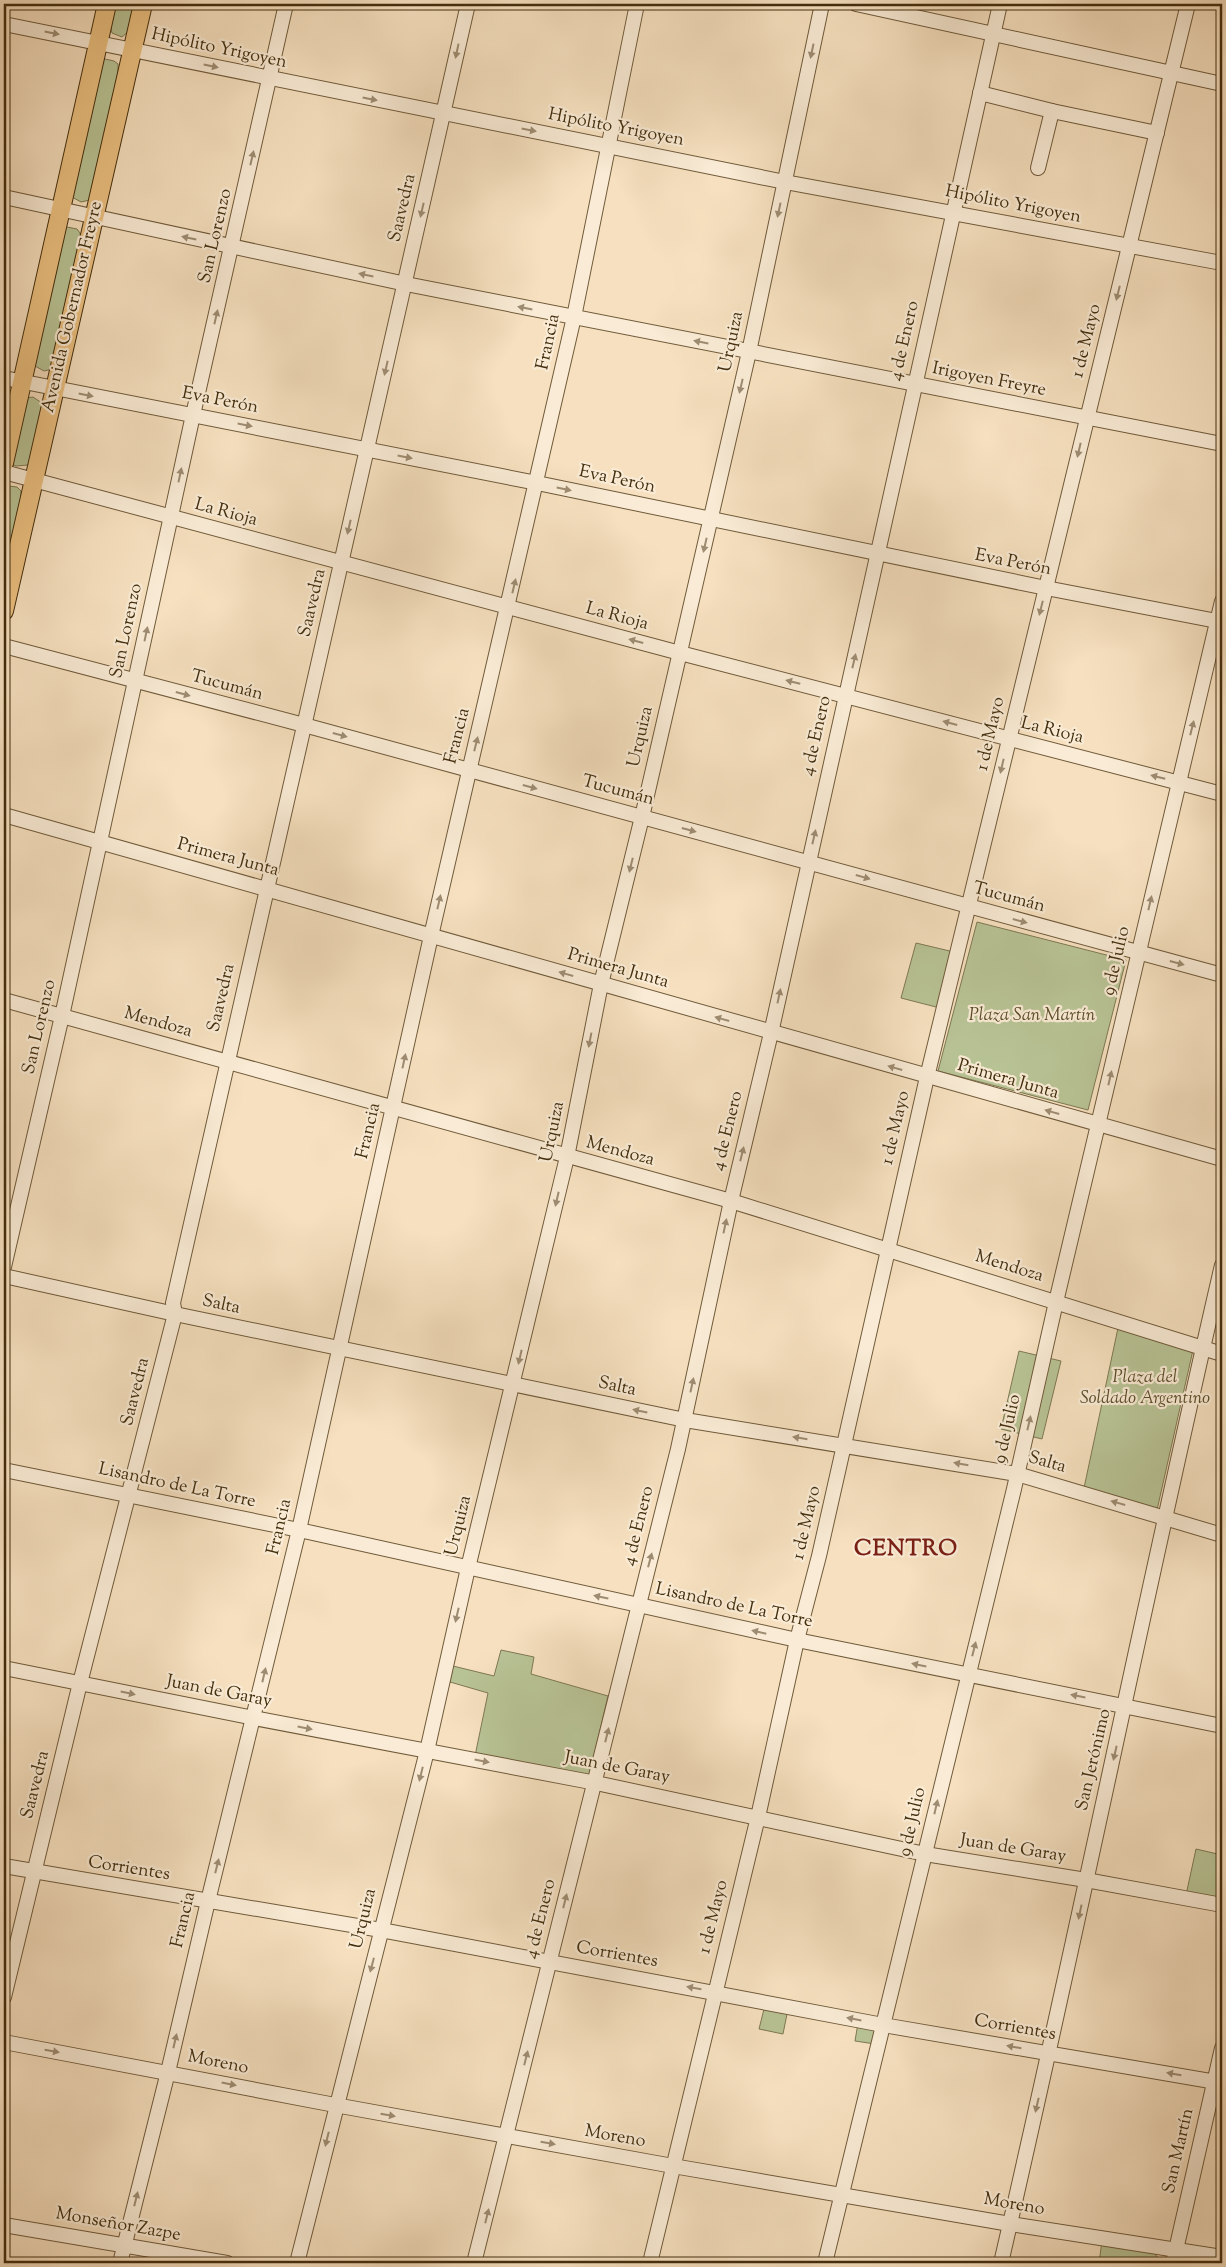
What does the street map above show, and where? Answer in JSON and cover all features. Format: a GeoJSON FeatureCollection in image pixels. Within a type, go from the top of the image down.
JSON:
{"type":"FeatureCollection","features":[{"type":"Feature","properties":{"kind":"main road","name":"Avenida Gobernador Freyre"},"geometry":{"type":"LineString","coordinates":[[4,463],[59,210],[107,4]]}},
{"type":"Feature","properties":{"kind":"main road","name":"Avenida Gobernador Freyre"},"geometry":{"type":"LineString","coordinates":[[4,611],[143,4]]}},
{"type":"Feature","properties":{"kind":"street","name":"San Lorenzo"},"geometry":{"type":"LineString","coordinates":[[4,1267],[62,1016],[193,415],[233,247],[286,4]]}},
{"type":"Feature","properties":{"kind":"street","name":"Saavedra"},"geometry":{"type":"LineString","coordinates":[[4,1997],[80,1683],[175,1314],[173,1302],[226,1062],[268,888],[468,4]]}},
{"type":"Feature","properties":{"kind":"street","name":"Francia"},"geometry":{"type":"LineString","coordinates":[[120,2263],[299,1530],[431,936],[509,607],[574,318],[637,4]]}},
{"type":"Feature","properties":{"kind":"street","name":"Urquiza"},"geometry":{"type":"LineString","coordinates":[[297,2263],[335,2105],[426,1751],[567,1157],[601,984],[642,817],[749,352],[822,4]]}},
{"type":"Feature","properties":{"kind":"street"},"geometry":{"type":"LineString","coordinates":[[856,4],[1222,84]]}},
{"type":"Feature","properties":{"kind":"street","name":"4 de Enero"},"geometry":{"type":"LineString","coordinates":[[474,2263],[596,1783],[638,1605],[685,1420],[731,1201],[771,1033],[1000,4]]}},
{"type":"Feature","properties":{"kind":"street","name":"1 de Mayo"},"geometry":{"type":"LineString","coordinates":[[650,2263],[758,1817],[797,1640],[819,1556],[842,1444],[927,1077],[970,907],[1008,739],[1188,4]]}},
{"type":"Feature","properties":{"kind":"street","name":"Hipólito Yrigoyen"},"geometry":{"type":"LineString","coordinates":[[4,24],[785,182],[1222,263]]}},
{"type":"Feature","properties":{"kind":"street"},"geometry":{"type":"LineString","coordinates":[[980,93],[1052,112],[1157,133]]}},
{"type":"Feature","properties":{"kind":"street"},"geometry":{"type":"LineString","coordinates":[[1038,168],[1052,112]]}},
{"type":"Feature","properties":{"kind":"street","name":"Irigoyen Freyre"},"geometry":{"type":"LineString","coordinates":[[4,198],[574,318],[1222,444]]}},
{"type":"Feature","properties":{"kind":"street","name":"Eva Perón"},"geometry":{"type":"LineString","coordinates":[[4,378],[368,449],[1220,622]]}},
{"type":"Feature","properties":{"kind":"street","name":"La Rioja"},"geometry":{"type":"LineString","coordinates":[[4,472],[680,653],[1222,794]]}},
{"type":"Feature","properties":{"kind":"street","name":"9 de Julio"},"geometry":{"type":"LineString","coordinates":[[825,2263],[1017,1474],[1178,782],[1220,622],[1222,601]]}},
{"type":"Feature","properties":{"kind":"street","name":"Tucumán"},"geometry":{"type":"LineString","coordinates":[[4,646],[808,861],[1222,975]]}},
{"type":"Feature","properties":{"kind":"street","name":"Primera Junta"},"geometry":{"type":"LineString","coordinates":[[4,815],[268,888],[1098,1126],[1222,1159]]}},
{"type":"Feature","properties":{"kind":"street","name":"Mendoza"},"geometry":{"type":"LineString","coordinates":[[4,1000],[731,1201],[1222,1354]]}},
{"type":"Feature","properties":{"kind":"street","name":"San Jerónimo"},"geometry":{"type":"LineString","coordinates":[[1001,2263],[1126,1706],[1165,1517],[1222,1265]]}},
{"type":"Feature","properties":{"kind":"street","name":"Salta"},"geometry":{"type":"LineString","coordinates":[[4,1276],[339,1349],[685,1420],[842,1444],[1017,1474],[1222,1535]]}},
{"type":"Feature","properties":{"kind":"street","name":"Lisandro de La Torre"},"geometry":{"type":"LineString","coordinates":[[4,1470],[299,1530],[797,1640],[1222,1726]]}},
{"type":"Feature","properties":{"kind":"street","name":"Juan de Garay"},"geometry":{"type":"LineString","coordinates":[[4,1668],[596,1783],[925,1854],[1086,1880],[1222,1905]]}},
{"type":"Feature","properties":{"kind":"street","name":"Corrientes"},"geometry":{"type":"LineString","coordinates":[[4,1866],[381,1930],[883,2025],[1219,2082]]}},
{"type":"Feature","properties":{"kind":"street","name":"Moreno"},"geometry":{"type":"LineString","coordinates":[[4,2042],[335,2105],[1010,2224],[1174,2257],[1222,2257]]}},
{"type":"Feature","properties":{"kind":"street","name":"San Martín"},"geometry":{"type":"LineString","coordinates":[[1174,2257],[1219,2082],[1222,2048]]}},
{"type":"Feature","properties":{"kind":"street","name":"Monseñor Zazpe"},"geometry":{"type":"LineString","coordinates":[[4,2224],[227,2263]]}},
{"type":"Feature","properties":{"kind":"green space"},"geometry":{"type":"Polygon","coordinates":[[[114,4],[136,4],[130,30],[122,37],[112,33],[111,29],[114,4]]]}},
{"type":"Feature","properties":{"kind":"green space"},"geometry":{"type":"Polygon","coordinates":[[[105,59],[118,64],[118,73],[90,200],[81,202],[72,197],[100,62],[105,59]]]}},
{"type":"Feature","properties":{"kind":"green space"},"geometry":{"type":"Polygon","coordinates":[[[67,227],[77,229],[80,233],[81,241],[53,369],[44,371],[35,366],[62,231],[67,227]]]}},
{"type":"Feature","properties":{"kind":"green space"},"geometry":{"type":"Polygon","coordinates":[[[33,397],[42,403],[42,410],[31,460],[28,465],[16,466],[11,464],[26,398],[33,397]]]}},
{"type":"Feature","properties":{"kind":"green space"},"geometry":{"type":"Polygon","coordinates":[[[8,486],[17,487],[21,491],[21,500],[4,580],[4,488],[8,486]]]}},
{"type":"Feature","properties":{"kind":"green space","name":"Plaza San Martín"},"geometry":{"type":"Polygon","coordinates":[[[977,922],[1126,960],[1088,1110],[938,1071],[977,922]]]}},
{"type":"Feature","properties":{"kind":"green space"},"geometry":{"type":"Polygon","coordinates":[[[916,943],[954,952],[940,1008],[901,998],[916,943]]]}},
{"type":"Feature","properties":{"kind":"green space","name":"Plaza del Soldado Argentino"},"geometry":{"type":"Polygon","coordinates":[[[1118,1328],[1193,1350],[1157,1510],[1084,1488],[1118,1328]]]}},
{"type":"Feature","properties":{"kind":"green space"},"geometry":{"type":"Polygon","coordinates":[[[1019,1351],[1061,1361],[1042,1439],[1001,1429],[1019,1351]]]}},
{"type":"Feature","properties":{"kind":"green space"},"geometry":{"type":"Polygon","coordinates":[[[501,1650],[534,1657],[531,1674],[608,1696],[589,1777],[475,1756],[488,1693],[450,1682],[453,1666],[494,1676],[501,1650]]]}},
{"type":"Feature","properties":{"kind":"green space"},"geometry":{"type":"Polygon","coordinates":[[[1196,1849],[1222,1855],[1222,1903],[1186,1895],[1196,1849]]]}},
{"type":"Feature","properties":{"kind":"green space"},"geometry":{"type":"Polygon","coordinates":[[[765,2005],[788,2009],[783,2034],[759,2029],[765,2005]]]}},
{"type":"Feature","properties":{"kind":"green space"},"geometry":{"type":"Polygon","coordinates":[[[858,2023],[880,2027],[875,2044],[855,2041],[858,2023]]]}},
{"type":"Feature","properties":{"kind":"green space"},"geometry":{"type":"Polygon","coordinates":[[[1102,2241],[1151,2248],[1160,2263],[1099,2263],[1102,2241]]]}},
{"type":"Feature","properties":{"kind":"district","name":"CENTRO"},"geometry":{"type":"Point","coordinates":[906,1550]}}]}
